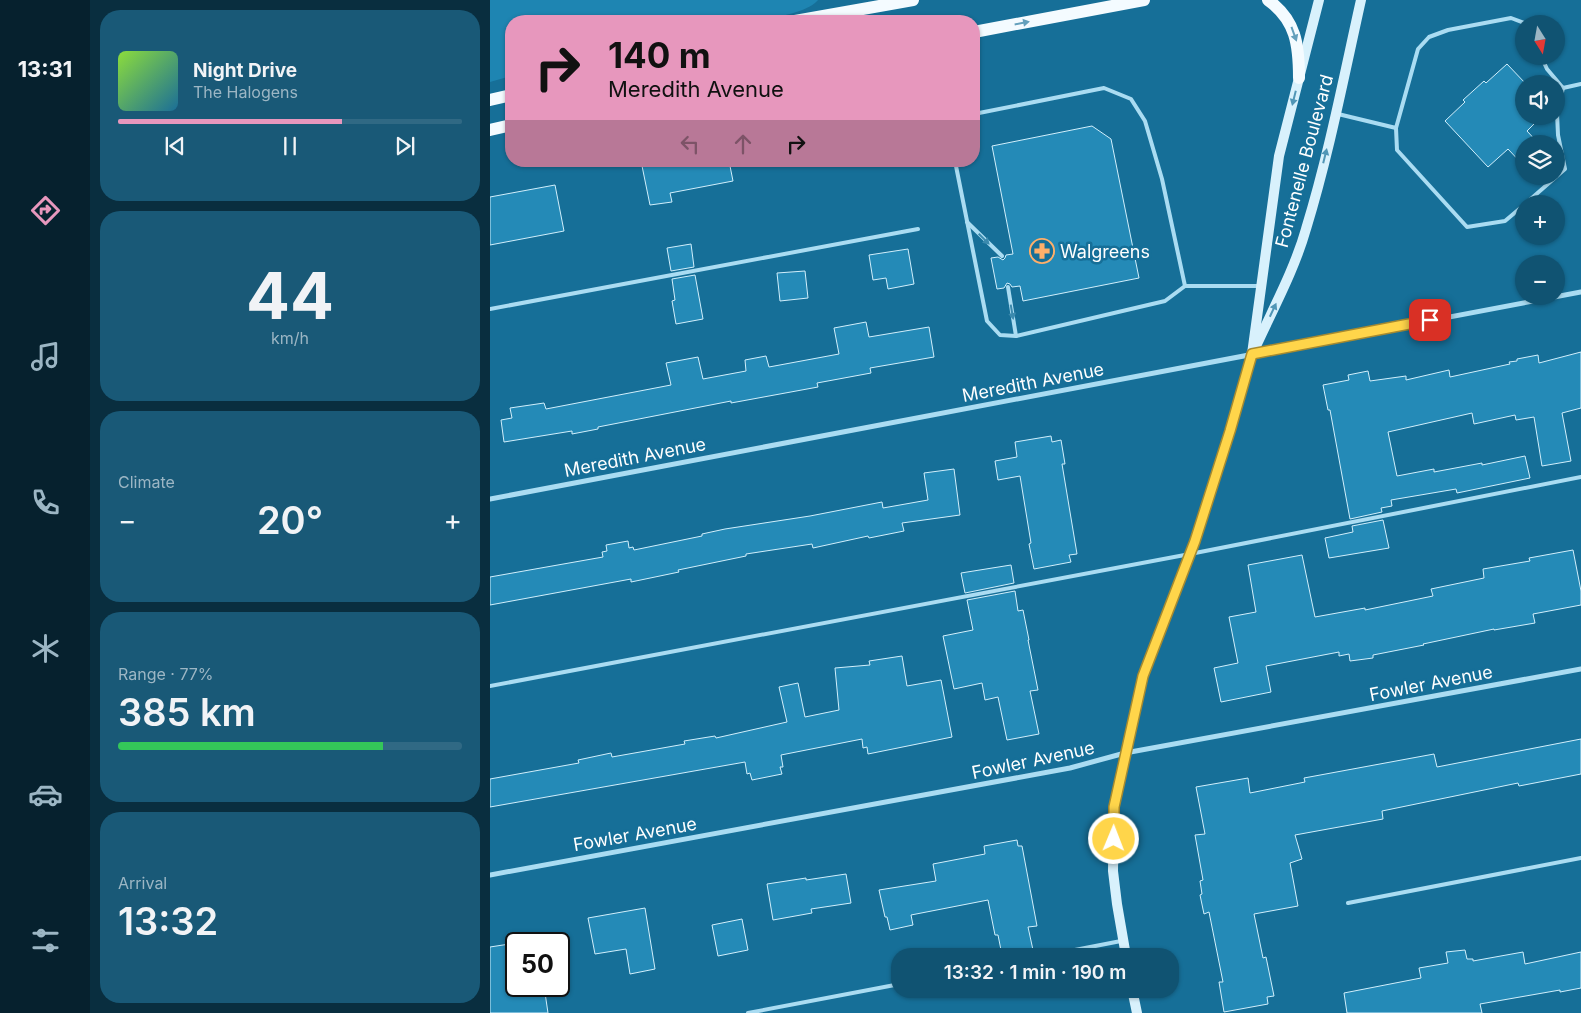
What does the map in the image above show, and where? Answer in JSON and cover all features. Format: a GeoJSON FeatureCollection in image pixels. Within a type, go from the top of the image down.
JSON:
{"type":"FeatureCollection","features":[{"type":"Feature","properties":{"kind":"main road"},"geometry":{"type":"LineString","coordinates":[[837,15],[913,0]]}},
{"type":"Feature","properties":{"kind":"main road"},"geometry":{"type":"LineString","coordinates":[[980,31],[1144,0]]}},
{"type":"Feature","properties":{"kind":"main road"},"geometry":{"type":"LineString","coordinates":[[1268,0],[1279,8],[1288,20],[1296,38],[1299,53],[1299,78]]}},
{"type":"Feature","properties":{"kind":"main road","name":"Fontenelle Boulevard"},"geometry":{"type":"LineString","coordinates":[[1125,948],[1113,870],[1114,807],[1125,753],[1143,676],[1190,554],[1228,440],[1252,354],[1279,156],[1319,0]]}},
{"type":"Feature","properties":{"kind":"main road","name":"Fontenelle Boulevard"},"geometry":{"type":"LineString","coordinates":[[1252,354],[1286,280],[1306,230],[1361,0]]}},
{"type":"Feature","properties":{"kind":"main road"},"geometry":{"type":"LineString","coordinates":[[490,100],[505,96]]}},
{"type":"Feature","properties":{"kind":"main road"},"geometry":{"type":"LineString","coordinates":[[490,130],[505,126]]}},
{"type":"Feature","properties":{"kind":"main road"},"geometry":{"type":"LineString","coordinates":[[1134,998],[1137,1013]]}},
{"type":"Feature","properties":{"kind":"street","name":"Meredith Avenue"},"geometry":{"type":"LineString","coordinates":[[490,499],[1581,292]]}},
{"type":"Feature","properties":{"kind":"street","name":"Fowler Avenue"},"geometry":{"type":"LineString","coordinates":[[490,875],[1070,768],[1125,753],[1581,669]]}},
{"type":"Feature","properties":{"kind":"lane"},"geometry":{"type":"LineString","coordinates":[[1515,20],[1511,18],[1448,30],[1429,37],[1418,49],[1396,128],[1397,150],[1467,227],[1505,221],[1515,212]]}},
{"type":"Feature","properties":{"kind":"lane"},"geometry":{"type":"LineString","coordinates":[[1565,88],[1581,84]]}},
{"type":"Feature","properties":{"kind":"lane"},"geometry":{"type":"LineString","coordinates":[[980,113],[1104,88],[1131,99],[1145,120],[1162,179],[1185,286]]}},
{"type":"Feature","properties":{"kind":"lane"},"geometry":{"type":"LineString","coordinates":[[1335,113],[1396,128]]}},
{"type":"Feature","properties":{"kind":"lane"},"geometry":{"type":"LineString","coordinates":[[1535,195],[1565,169],[1558,136],[1558,125]]}},
{"type":"Feature","properties":{"kind":"lane"},"geometry":{"type":"LineString","coordinates":[[956,167],[987,321],[1000,335],[1016,336],[1165,301],[1185,286],[1262,286]]}},
{"type":"Feature","properties":{"kind":"lane"},"geometry":{"type":"LineString","coordinates":[[967,222],[1002,256]]}},
{"type":"Feature","properties":{"kind":"lane"},"geometry":{"type":"LineString","coordinates":[[490,309],[918,229]]}},
{"type":"Feature","properties":{"kind":"lane"},"geometry":{"type":"LineString","coordinates":[[1008,287],[1016,336]]}},
{"type":"Feature","properties":{"kind":"lane"},"geometry":{"type":"LineString","coordinates":[[490,686],[1190,554],[1581,477]]}},
{"type":"Feature","properties":{"kind":"lane"},"geometry":{"type":"LineString","coordinates":[[1348,903],[1581,858]]}},
{"type":"Feature","properties":{"kind":"lane"},"geometry":{"type":"LineString","coordinates":[[1087,948],[1124,941]]}},
{"type":"Feature","properties":{"kind":"lane"},"geometry":{"type":"LineString","coordinates":[[748,1013],[891,986]]}},
{"type":"Feature","properties":{"kind":"shaded area"},"geometry":{"type":"Polygon","coordinates":[[[490,0],[818,0],[812,6],[786,15],[505,15],[505,78],[490,82],[490,0]]]}},
{"type":"Feature","properties":{"kind":"building"},"geometry":{"type":"Polygon","coordinates":[[[1507,64],[1517,75],[1515,75],[1515,125],[1533,125],[1527,131],[1531,135],[1515,135],[1515,156],[1508,149],[1488,167],[1445,121],[1465,102],[1463,100],[1484,81],[1486,83],[1507,64]]]}},
{"type":"Feature","properties":{"kind":"building","name":"Walgreens"},"geometry":{"type":"Polygon","coordinates":[[[1092,126],[1111,139],[1139,278],[1023,301],[1020,286],[1012,287],[1007,283],[1004,288],[997,289],[991,258],[998,257],[1003,260],[1006,255],[1013,254],[992,146],[1092,126]]]}},
{"type":"Feature","properties":{"kind":"building"},"geometry":{"type":"Polygon","coordinates":[[[642,167],[730,167],[733,181],[670,193],[672,202],[650,205],[642,167]]]}},
{"type":"Feature","properties":{"kind":"building"},"geometry":{"type":"Polygon","coordinates":[[[555,185],[564,231],[490,245],[490,197],[555,185]]]}},
{"type":"Feature","properties":{"kind":"building"},"geometry":{"type":"Polygon","coordinates":[[[691,244],[694,267],[671,271],[667,248],[691,244]]]}},
{"type":"Feature","properties":{"kind":"building"},"geometry":{"type":"Polygon","coordinates":[[[908,249],[914,284],[888,289],[886,278],[873,280],[869,255],[908,249]]]}},
{"type":"Feature","properties":{"kind":"building"},"geometry":{"type":"Polygon","coordinates":[[[805,271],[808,298],[780,301],[777,273],[805,271]]]}},
{"type":"Feature","properties":{"kind":"building"},"geometry":{"type":"Polygon","coordinates":[[[695,275],[703,319],[676,324],[672,301],[675,300],[672,279],[695,275]]]}},
{"type":"Feature","properties":{"kind":"building"},"geometry":{"type":"Polygon","coordinates":[[[866,322],[869,337],[929,327],[934,357],[870,368],[871,373],[817,383],[818,387],[731,403],[731,401],[598,427],[598,429],[572,434],[572,431],[504,442],[501,420],[512,418],[510,408],[544,403],[546,409],[671,385],[666,363],[698,357],[703,379],[746,371],[745,360],[766,356],[769,367],[839,354],[834,328],[866,322]]]}},
{"type":"Feature","properties":{"kind":"building"},"geometry":{"type":"Polygon","coordinates":[[[1581,352],[1581,408],[1562,413],[1571,461],[1542,466],[1534,417],[1516,420],[1515,415],[1474,424],[1472,413],[1388,432],[1397,476],[1434,469],[1434,472],[1482,463],[1482,465],[1525,456],[1530,478],[1457,493],[1456,489],[1391,500],[1392,506],[1381,508],[1382,512],[1350,519],[1330,410],[1328,410],[1323,385],[1349,380],[1348,375],[1368,371],[1370,381],[1406,376],[1406,380],[1449,370],[1450,377],[1510,364],[1509,362],[1517,361],[1517,359],[1538,355],[1539,363],[1581,352]]]}},
{"type":"Feature","properties":{"kind":"building"},"geometry":{"type":"Polygon","coordinates":[[[1051,436],[1052,442],[1061,440],[1065,464],[1062,464],[1077,554],[1069,555],[1071,562],[1034,569],[1020,476],[998,480],[995,461],[1017,457],[1015,442],[1051,436]]]}},
{"type":"Feature","properties":{"kind":"building"},"geometry":{"type":"Polygon","coordinates":[[[954,469],[960,515],[902,523],[904,531],[869,538],[868,536],[813,548],[812,544],[746,554],[746,556],[631,582],[631,579],[490,605],[490,577],[603,557],[602,552],[607,551],[606,545],[628,541],[629,548],[633,547],[634,550],[702,536],[702,534],[725,529],[810,516],[882,502],[883,508],[928,500],[924,473],[954,469]]]}},
{"type":"Feature","properties":{"kind":"building"},"geometry":{"type":"Polygon","coordinates":[[[1383,520],[1389,548],[1329,558],[1325,538],[1353,532],[1352,526],[1383,520]]]}},
{"type":"Feature","properties":{"kind":"building"},"geometry":{"type":"Polygon","coordinates":[[[1573,550],[1581,591],[1581,605],[1533,614],[1535,623],[1494,629],[1423,644],[1373,655],[1373,658],[1350,661],[1349,654],[1339,656],[1339,652],[1266,666],[1271,692],[1221,702],[1214,668],[1238,663],[1229,617],[1256,612],[1248,565],[1302,555],[1315,617],[1365,608],[1365,610],[1433,596],[1431,589],[1484,578],[1483,569],[1530,561],[1529,558],[1573,550]]]}},
{"type":"Feature","properties":{"kind":"building"},"geometry":{"type":"Polygon","coordinates":[[[1011,565],[1014,583],[965,593],[961,573],[1011,565]]]}},
{"type":"Feature","properties":{"kind":"building"},"geometry":{"type":"Polygon","coordinates":[[[1015,591],[1018,611],[1023,610],[1038,690],[1030,691],[1039,734],[1007,740],[998,697],[985,700],[982,683],[954,689],[943,636],[973,630],[967,600],[1015,591]]]}},
{"type":"Feature","properties":{"kind":"building"},"geometry":{"type":"Polygon","coordinates":[[[902,656],[907,686],[941,680],[952,737],[868,754],[867,747],[863,748],[862,739],[781,755],[783,767],[780,767],[782,774],[752,780],[750,773],[747,774],[745,762],[490,807],[490,779],[579,763],[578,760],[611,753],[612,757],[685,744],[684,741],[715,736],[716,738],[787,722],[779,687],[798,683],[805,717],[839,710],[835,668],[870,665],[869,661],[902,656]]]}},
{"type":"Feature","properties":{"kind":"building"},"geometry":{"type":"Polygon","coordinates":[[[1581,739],[1581,774],[1519,786],[1518,783],[1382,811],[1383,819],[1295,835],[1302,859],[1290,863],[1298,906],[1254,914],[1263,958],[1266,957],[1274,996],[1267,997],[1268,1004],[1224,1012],[1219,982],[1223,982],[1209,912],[1204,914],[1200,895],[1202,894],[1200,881],[1203,880],[1195,835],[1205,834],[1196,787],[1248,778],[1250,793],[1305,782],[1304,778],[1434,754],[1437,767],[1581,739]]]}},
{"type":"Feature","properties":{"kind":"building"},"geometry":{"type":"Polygon","coordinates":[[[1017,840],[1018,846],[1022,846],[1037,926],[1028,927],[1033,948],[1001,948],[998,935],[995,935],[988,900],[911,915],[913,925],[890,930],[879,890],[936,881],[933,864],[985,854],[984,846],[1017,840]]]}},
{"type":"Feature","properties":{"kind":"building"},"geometry":{"type":"Polygon","coordinates":[[[846,874],[851,903],[811,909],[812,913],[773,920],[767,884],[846,874]]]}},
{"type":"Feature","properties":{"kind":"building"},"geometry":{"type":"Polygon","coordinates":[[[645,908],[655,969],[630,974],[626,949],[595,954],[588,918],[645,908]]]}},
{"type":"Feature","properties":{"kind":"building"},"geometry":{"type":"Polygon","coordinates":[[[742,919],[748,950],[718,956],[712,925],[742,919]]]}},
{"type":"Feature","properties":{"kind":"building"},"geometry":{"type":"Polygon","coordinates":[[[505,945],[505,997],[546,997],[548,1013],[490,1013],[490,947],[505,945]]]}},
{"type":"Feature","properties":{"kind":"building"},"geometry":{"type":"Polygon","coordinates":[[[1465,950],[1467,959],[1473,959],[1473,961],[1523,952],[1525,964],[1581,952],[1581,988],[1480,1004],[1482,1013],[1347,1013],[1344,993],[1421,978],[1419,968],[1448,963],[1446,952],[1465,950]]]}},
{"type":"Feature","properties":{"kind":"place","name":"Walgreens"},"geometry":{"type":"Point","coordinates":[1042,251]}},
{"type":"Feature","properties":{"kind":"route"},"geometry":{"type":"LineString","coordinates":[[1114,839],[1114,807],[1143,676],[1195,541],[1252,354],[1430,320]]}}]}
